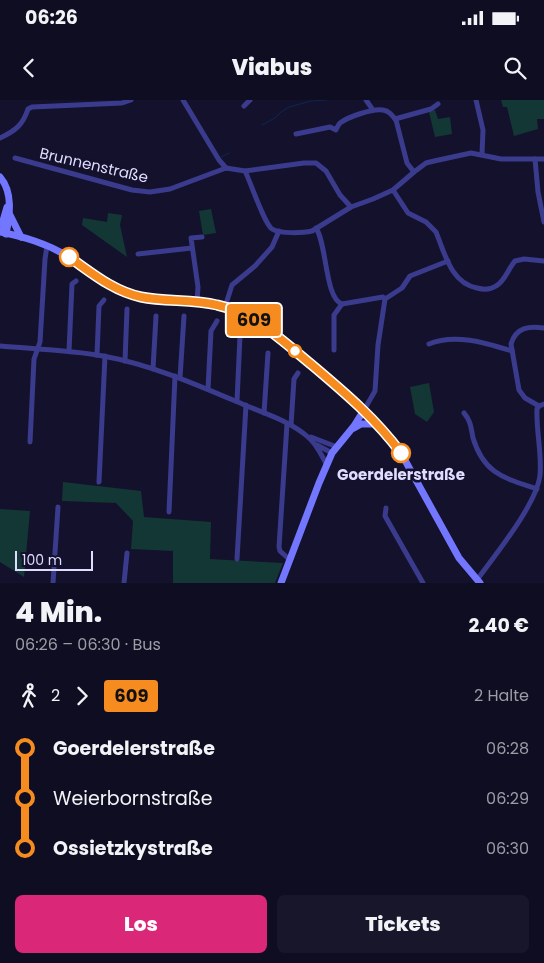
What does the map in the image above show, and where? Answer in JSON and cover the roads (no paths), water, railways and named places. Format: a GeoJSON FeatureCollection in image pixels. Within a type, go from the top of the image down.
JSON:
{"type":"FeatureCollection","features":[{"type":"Feature","properties":{"kind":"street"},"geometry":{"type":"LineString","coordinates":[[0,138],[20,126],[28,108],[69,103],[131,100]]}},
{"type":"Feature","properties":{"kind":"street"},"geometry":{"type":"LineString","coordinates":[[183,100],[219,160],[226,168]]}},
{"type":"Feature","properties":{"kind":"street"},"geometry":{"type":"LineString","coordinates":[[244,106],[250,100]]}},
{"type":"Feature","properties":{"kind":"street"},"geometry":{"type":"LineString","coordinates":[[366,100],[373,110]]}},
{"type":"Feature","properties":{"kind":"street"},"geometry":{"type":"LineString","coordinates":[[476,100],[483,130],[482,154]]}},
{"type":"Feature","properties":{"kind":"street"},"geometry":{"type":"LineString","coordinates":[[395,119],[431,109],[438,104]]}},
{"type":"Feature","properties":{"kind":"street"},"geometry":{"type":"LineString","coordinates":[[296,134],[330,127],[336,130],[340,123],[354,116],[373,110],[387,111],[395,119],[407,163],[414,172]]}},
{"type":"Feature","properties":{"kind":"street"},"geometry":{"type":"LineString","coordinates":[[245,171],[266,221],[272,228],[278,231],[306,232],[351,207],[373,200],[393,190],[414,172],[434,160],[472,153],[501,159],[544,159]]}},
{"type":"Feature","properties":{"kind":"street","name":"Brunnenstraße"},"geometry":{"type":"LineString","coordinates":[[15,158],[132,190],[150,192],[170,189],[226,168],[245,171],[316,163],[326,171],[340,195],[351,207]]}},
{"type":"Feature","properties":{"kind":"street"},"geometry":{"type":"LineString","coordinates":[[535,159],[538,192],[544,222]]}},
{"type":"Feature","properties":{"kind":"street"},"geometry":{"type":"LineString","coordinates":[[0,177],[5,183],[8,192],[8,204],[2,232],[47,246],[67,256],[108,284],[128,294],[225,307],[254,320],[352,399],[402,453],[459,558],[478,582],[530,504],[536,489],[540,464],[537,416],[541,405],[525,398],[519,390],[512,351],[513,337],[519,331],[527,327],[544,328]]}},
{"type":"Feature","properties":{"kind":"street"},"geometry":{"type":"LineString","coordinates":[[393,190],[408,213],[432,226],[448,262],[459,280],[471,287],[490,289],[500,283],[515,262],[524,259],[544,261]]}},
{"type":"Feature","properties":{"kind":"street"},"geometry":{"type":"LineString","coordinates":[[4,216],[21,237]]}},
{"type":"Feature","properties":{"kind":"street"},"geometry":{"type":"LineString","coordinates":[[316,228],[320,233],[333,293],[338,303],[342,304],[383,297],[385,299]]}},
{"type":"Feature","properties":{"kind":"street"},"geometry":{"type":"LineString","coordinates":[[225,307],[232,285],[272,247],[278,231]]}},
{"type":"Feature","properties":{"kind":"street"},"geometry":{"type":"LineString","coordinates":[[197,302],[198,287],[191,238],[202,237]]}},
{"type":"Feature","properties":{"kind":"street"},"geometry":{"type":"LineString","coordinates":[[30,442],[34,359],[40,342],[47,246]]}},
{"type":"Feature","properties":{"kind":"street"},"geometry":{"type":"LineString","coordinates":[[138,254],[192,248]]}},
{"type":"Feature","properties":{"kind":"street"},"geometry":{"type":"LineString","coordinates":[[281,583],[327,465],[375,391],[378,345],[385,299],[402,288],[410,276],[448,262]]}},
{"type":"Feature","properties":{"kind":"street"},"geometry":{"type":"LineString","coordinates":[[69,351],[72,284],[76,281]]}},
{"type":"Feature","properties":{"kind":"street"},"geometry":{"type":"LineString","coordinates":[[97,355],[99,306],[104,300]]}},
{"type":"Feature","properties":{"kind":"street"},"geometry":{"type":"LineString","coordinates":[[334,350],[334,315],[342,304]]}},
{"type":"Feature","properties":{"kind":"street"},"geometry":{"type":"LineString","coordinates":[[125,361],[128,309]]}},
{"type":"Feature","properties":{"kind":"street"},"geometry":{"type":"LineString","coordinates":[[153,369],[156,316]]}},
{"type":"Feature","properties":{"kind":"street"},"geometry":{"type":"LineString","coordinates":[[168,512],[184,316]]}},
{"type":"Feature","properties":{"kind":"street"},"geometry":{"type":"LineString","coordinates":[[208,388],[211,331],[217,321]]}},
{"type":"Feature","properties":{"kind":"street"},"geometry":{"type":"LineString","coordinates":[[237,401],[240,336]]}},
{"type":"Feature","properties":{"kind":"street"},"geometry":{"type":"LineString","coordinates":[[429,344],[438,341],[468,340],[512,351]]}},
{"type":"Feature","properties":{"kind":"street"},"geometry":{"type":"LineString","coordinates":[[0,346],[38,348],[105,356],[153,369],[208,388],[289,424],[335,450]]}},
{"type":"Feature","properties":{"kind":"street"},"geometry":{"type":"LineString","coordinates":[[264,413],[268,353]]}},
{"type":"Feature","properties":{"kind":"street"},"geometry":{"type":"LineString","coordinates":[[99,482],[105,356]]}},
{"type":"Feature","properties":{"kind":"street"},"geometry":{"type":"LineString","coordinates":[[290,560],[280,551],[279,547],[289,424],[294,379],[298,373]]}},
{"type":"Feature","properties":{"kind":"street"},"geometry":{"type":"LineString","coordinates":[[350,431],[356,414],[352,399]]}},
{"type":"Feature","properties":{"kind":"street"},"geometry":{"type":"LineString","coordinates":[[237,559],[246,405]]}},
{"type":"Feature","properties":{"kind":"street"},"geometry":{"type":"LineString","coordinates":[[356,414],[364,410]]}},
{"type":"Feature","properties":{"kind":"street"},"geometry":{"type":"LineString","coordinates":[[464,413],[469,419],[479,451],[491,469],[500,476],[536,489]]}},
{"type":"Feature","properties":{"kind":"street"},"geometry":{"type":"LineString","coordinates":[[350,431],[361,424],[377,424]]}},
{"type":"Feature","properties":{"kind":"street"},"geometry":{"type":"LineString","coordinates":[[308,436],[316,445],[327,465]]}},
{"type":"Feature","properties":{"kind":"street"},"geometry":{"type":"LineString","coordinates":[[316,445],[335,450]]}},
{"type":"Feature","properties":{"kind":"street"},"geometry":{"type":"LineString","coordinates":[[54,583],[58,507]]}},
{"type":"Feature","properties":{"kind":"street"},"geometry":{"type":"LineString","coordinates":[[386,508],[385,516],[423,583]]}},
{"type":"Feature","properties":{"kind":"street"},"geometry":{"type":"LineString","coordinates":[[124,583],[127,553]]}},
{"type":"Feature","properties":{"kind":"waterway"},"geometry":{"type":"LineString","coordinates":[[262,125],[289,107],[311,101],[327,100]]}},
{"type":"Feature","properties":{"kind":"waterway"},"geometry":{"type":"LineString","coordinates":[[221,157],[229,153]]}},
{"type":"Feature","properties":{"kind":"place","name":"Goerdelerstraße"},"geometry":{"type":"Point","coordinates":[401,453]}}]}
